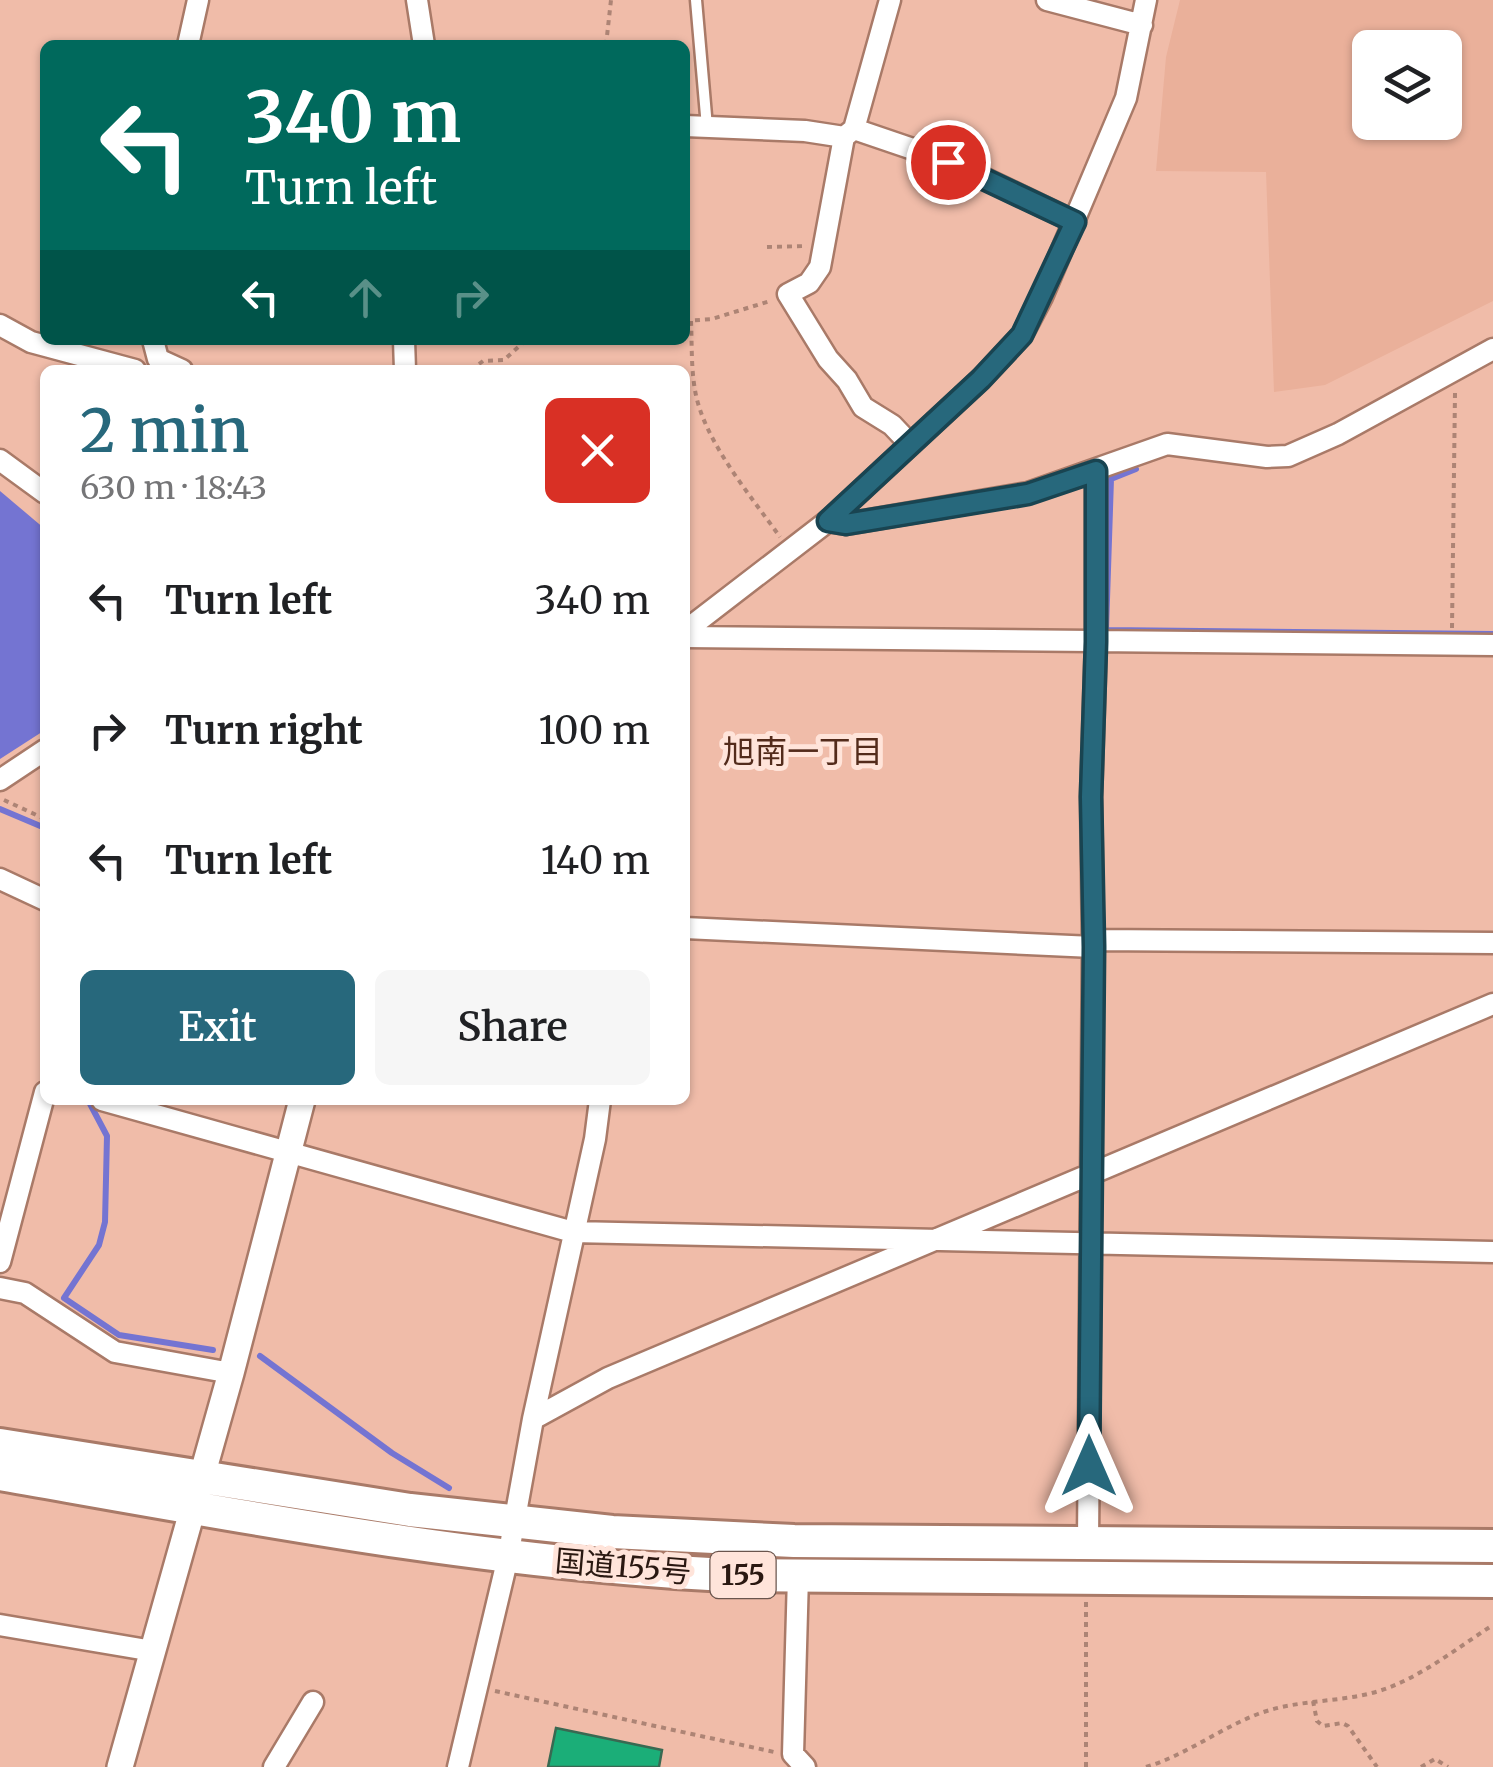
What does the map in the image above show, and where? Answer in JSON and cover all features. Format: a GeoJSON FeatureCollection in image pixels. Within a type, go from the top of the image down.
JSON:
{"type":"FeatureCollection","features":[{"type":"Feature","properties":{"kind":"highway","name":"国道155号"},"geometry":{"type":"LineString","coordinates":[[0,1445],[197,1492],[508,1557],[642,1571],[798,1576],[1493,1581]]}},
{"type":"Feature","properties":{"kind":"highway","name":"国道155号"},"geometry":{"type":"LineString","coordinates":[[0,1474],[515,1523],[794,1540],[1493,1546]]}},
{"type":"Feature","properties":{"kind":"street"},"geometry":{"type":"LineString","coordinates":[[189,40],[198,0]]}},
{"type":"Feature","properties":{"kind":"street"},"geometry":{"type":"LineString","coordinates":[[418,0],[423,40]]}},
{"type":"Feature","properties":{"kind":"street"},"geometry":{"type":"LineString","coordinates":[[890,0],[849,133],[816,277],[788,294],[828,360],[863,407],[892,425],[910,444]]}},
{"type":"Feature","properties":{"kind":"street"},"geometry":{"type":"LineString","coordinates":[[1048,0],[1142,25]]}},
{"type":"Feature","properties":{"kind":"street"},"geometry":{"type":"LineString","coordinates":[[690,630],[828,521],[981,379],[1022,335],[1075,222],[1126,98],[1146,0]]}},
{"type":"Feature","properties":{"kind":"street"},"geometry":{"type":"LineString","coordinates":[[690,126],[849,133],[948,162],[1075,222]]}},
{"type":"Feature","properties":{"kind":"street"},"geometry":{"type":"LineString","coordinates":[[0,326],[40,344]]}},
{"type":"Feature","properties":{"kind":"street"},"geometry":{"type":"LineString","coordinates":[[42,345],[146,360]]}},
{"type":"Feature","properties":{"kind":"street"},"geometry":{"type":"LineString","coordinates":[[828,521],[846,524],[1028,494],[1167,444],[1267,457],[1288,456],[1338,434],[1493,350]]}},
{"type":"Feature","properties":{"kind":"street"},"geometry":{"type":"LineString","coordinates":[[0,460],[40,489]]}},
{"type":"Feature","properties":{"kind":"street"},"geometry":{"type":"LineString","coordinates":[[1088,1541],[1096,471]]}},
{"type":"Feature","properties":{"kind":"street"},"geometry":{"type":"LineString","coordinates":[[690,634],[1493,645]]}},
{"type":"Feature","properties":{"kind":"street"},"geometry":{"type":"LineString","coordinates":[[0,780],[40,753]]}},
{"type":"Feature","properties":{"kind":"street"},"geometry":{"type":"LineString","coordinates":[[0,880],[40,898]]}},
{"type":"Feature","properties":{"kind":"street"},"geometry":{"type":"LineString","coordinates":[[690,928],[1093,943],[1493,943]]}},
{"type":"Feature","properties":{"kind":"street"},"geometry":{"type":"LineString","coordinates":[[533,1420],[608,1378],[1493,1004]]}},
{"type":"Feature","properties":{"kind":"street"},"geometry":{"type":"LineString","coordinates":[[0,1262],[42,1105]]}},
{"type":"Feature","properties":{"kind":"street"},"geometry":{"type":"LineString","coordinates":[[120,1105],[572,1232],[1493,1252]]}},
{"type":"Feature","properties":{"kind":"street"},"geometry":{"type":"LineString","coordinates":[[120,1767],[231,1373],[301,1105]]}},
{"type":"Feature","properties":{"kind":"street"},"geometry":{"type":"LineString","coordinates":[[458,1767],[508,1557],[599,1105]]}},
{"type":"Feature","properties":{"kind":"street"},"geometry":{"type":"LineString","coordinates":[[0,1288],[25,1293],[115,1352],[231,1373]]}},
{"type":"Feature","properties":{"kind":"street"},"geometry":{"type":"LineString","coordinates":[[798,1576],[799,1760]]}},
{"type":"Feature","properties":{"kind":"street"},"geometry":{"type":"LineString","coordinates":[[0,1625],[154,1651]]}},
{"type":"Feature","properties":{"kind":"street"},"geometry":{"type":"LineString","coordinates":[[274,1767],[313,1702]]}},
{"type":"Feature","properties":{"kind":"lane"},"geometry":{"type":"LineString","coordinates":[[696,0],[708,128]]}},
{"type":"Feature","properties":{"kind":"path"},"geometry":{"type":"LineString","coordinates":[[607,40],[611,0]]}},
{"type":"Feature","properties":{"kind":"path"},"geometry":{"type":"LineString","coordinates":[[767,247],[822,246]]}},
{"type":"Feature","properties":{"kind":"path"},"geometry":{"type":"LineString","coordinates":[[690,321],[712,319],[788,294]]}},
{"type":"Feature","properties":{"kind":"path"},"geometry":{"type":"LineString","coordinates":[[690,341],[695,391],[718,446],[789,551]]}},
{"type":"Feature","properties":{"kind":"path"},"geometry":{"type":"LineString","coordinates":[[478,365],[483,361],[504,360],[520,345]]}},
{"type":"Feature","properties":{"kind":"path"},"geometry":{"type":"LineString","coordinates":[[1443,378],[1453,388],[1456,403],[1452,645]]}},
{"type":"Feature","properties":{"kind":"path"},"geometry":{"type":"LineString","coordinates":[[0,799],[40,817]]}},
{"type":"Feature","properties":{"kind":"path"},"geometry":{"type":"LineString","coordinates":[[1086,1578],[1086,1767]]}},
{"type":"Feature","properties":{"kind":"path"},"geometry":{"type":"LineString","coordinates":[[1146,1767],[1260,1713],[1381,1690],[1408,1678],[1493,1625]]}},
{"type":"Feature","properties":{"kind":"path"},"geometry":{"type":"LineString","coordinates":[[475,1686],[799,1760]]}},
{"type":"Feature","properties":{"kind":"path"},"geometry":{"type":"LineString","coordinates":[[1312,1702],[1317,1721],[1323,1726],[1348,1726],[1378,1767]]}},
{"type":"Feature","properties":{"kind":"path"},"geometry":{"type":"LineString","coordinates":[[1421,1767],[1435,1759],[1448,1767]]}},
{"type":"Feature","properties":{"kind":"shaded area"},"geometry":{"type":"Polygon","coordinates":[[[1180,0],[1493,0],[1493,301],[1325,385],[1274,392],[1266,172],[1156,171],[1166,57],[1180,0]]]}},
{"type":"Feature","properties":{"kind":"shaded area"},"geometry":{"type":"Polygon","coordinates":[[[0,491],[40,525],[40,733],[0,759],[0,491]]]}},
{"type":"Feature","properties":{"kind":"building"},"geometry":{"type":"Polygon","coordinates":[[[556,1728],[662,1750],[659,1767],[548,1767],[556,1728]]]}},
{"type":"Feature","properties":{"kind":"waterway"},"geometry":{"type":"LineString","coordinates":[[1136,469],[1111,479],[1106,630],[1493,634]]}},
{"type":"Feature","properties":{"kind":"waterway"},"geometry":{"type":"LineString","coordinates":[[0,809],[40,826]]}},
{"type":"Feature","properties":{"kind":"waterway"},"geometry":{"type":"LineString","coordinates":[[91,1105],[107,1136],[105,1222],[99,1245],[64,1298],[119,1335],[213,1350]]}},
{"type":"Feature","properties":{"kind":"waterway"},"geometry":{"type":"LineString","coordinates":[[260,1356],[392,1453],[449,1488]]}},
{"type":"Feature","properties":{"kind":"waterway"},"geometry":{"type":"LineString","coordinates":[[928,1558],[1493,1563]]}},
{"type":"Feature","properties":{"kind":"district","name":"旭南一丁目"},"geometry":{"type":"Point","coordinates":[803,752]}},
{"type":"Feature","properties":{"kind":"route"},"geometry":{"type":"LineString","coordinates":[[948,162],[1075,222],[1022,335],[981,379],[828,521],[846,524],[1028,494],[1096,471],[1089,1466]]}}]}
